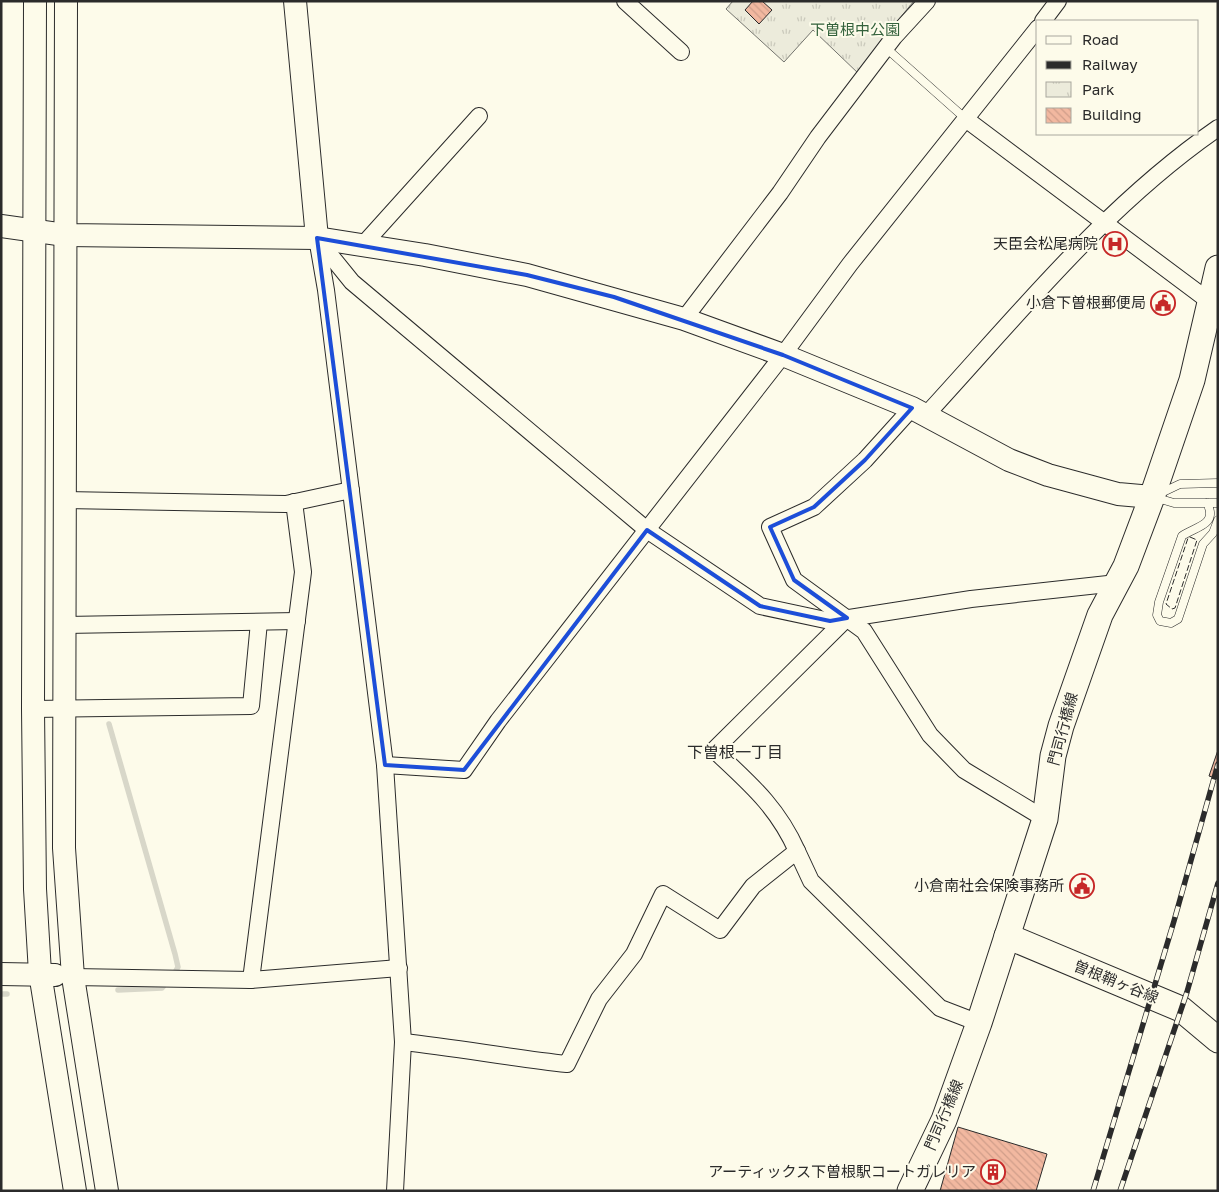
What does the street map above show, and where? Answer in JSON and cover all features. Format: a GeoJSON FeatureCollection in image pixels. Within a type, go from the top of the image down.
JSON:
{"type":"FeatureCollection","features":[{"type":"Feature","properties":{"kind":"main road","name":"門司行橋線"},"geometry":{"type":"LineString","coordinates":[[910,1191],[944,1120],[979,1023],[1045,819],[1053,756],[1061,726],[1100,615],[1134,548],[1192,380],[1218,268]]}},
{"type":"Feature","properties":{"kind":"main road","name":"曽根鞘ヶ谷線"},"geometry":{"type":"LineString","coordinates":[[1007,936],[1181,1008],[1218,1040]]}},
{"type":"Feature","properties":{"kind":"street"},"geometry":{"type":"LineString","coordinates":[[36,1],[33,709],[36,888],[40,973],[75,1191]]}},
{"type":"Feature","properties":{"kind":"street"},"geometry":{"type":"LineString","coordinates":[[66,1],[64,848],[72,977],[107,1191]]}},
{"type":"Feature","properties":{"kind":"street"},"geometry":{"type":"LineString","coordinates":[[295,1],[317,238],[326,290],[385,765],[403,1042],[395,1191]]}},
{"type":"Feature","properties":{"kind":"street"},"geometry":{"type":"LineString","coordinates":[[625,1],[681,52]]}},
{"type":"Feature","properties":{"kind":"street"},"geometry":{"type":"LineString","coordinates":[[684,319],[780,193],[818,136],[886,48],[927,1]]}},
{"type":"Feature","properties":{"kind":"street"},"geometry":{"type":"LineString","coordinates":[[1044,20],[1058,1]]}},
{"type":"Feature","properties":{"kind":"street"},"geometry":{"type":"LineString","coordinates":[[385,765],[464,770],[498,720],[783,355],[850,264],[967,120],[1036,31]]}},
{"type":"Feature","properties":{"kind":"street"},"geometry":{"type":"LineString","coordinates":[[361,247],[479,116]]}},
{"type":"Feature","properties":{"kind":"street"},"geometry":{"type":"LineString","coordinates":[[967,120],[1209,301]]}},
{"type":"Feature","properties":{"kind":"street"},"geometry":{"type":"LineString","coordinates":[[1045,819],[964,770],[930,734],[864,631],[794,580],[770,527],[814,507],[919,412],[1103,222],[1178,156],[1218,128]]}},
{"type":"Feature","properties":{"kind":"street"},"geometry":{"type":"LineString","coordinates":[[1,226],[66,235],[317,238],[361,247],[425,255],[527,275],[684,319],[783,355],[919,412],[1009,460],[1048,475],[1085,487],[1118,494],[1152,496]]}},
{"type":"Feature","properties":{"kind":"street"},"geometry":{"type":"LineString","coordinates":[[317,238],[352,282],[647,530],[760,606],[830,621],[971,599],[1117,583]]}},
{"type":"Feature","properties":{"kind":"street"},"geometry":{"type":"LineString","coordinates":[[65,500],[286,504],[351,490]]}},
{"type":"Feature","properties":{"kind":"street"},"geometry":{"type":"LineString","coordinates":[[251,980],[303,572],[294,502]]}},
{"type":"Feature","properties":{"kind":"street"},"geometry":{"type":"LineString","coordinates":[[847,618],[714,750],[767,800],[787,830],[811,881],[940,1008],[979,1023]]}},
{"type":"Feature","properties":{"kind":"street"},"geometry":{"type":"LineString","coordinates":[[65,625],[297,621]]}},
{"type":"Feature","properties":{"kind":"street"},"geometry":{"type":"LineString","coordinates":[[33,709],[251,706],[259,622]]}},
{"type":"Feature","properties":{"kind":"street"},"geometry":{"type":"LineString","coordinates":[[403,1042],[470,1049],[520,1059],[567,1064],[599,999],[634,954],[663,894],[720,930],[753,886],[797,851]]}},
{"type":"Feature","properties":{"kind":"street"},"geometry":{"type":"LineString","coordinates":[[1,974],[40,973],[72,977],[251,980],[399,968]]}},
{"type":"Feature","properties":{"kind":"lane"},"geometry":{"type":"LineString","coordinates":[[886,48],[967,120]]}},
{"type":"Feature","properties":{"kind":"lane"},"geometry":{"type":"LineString","coordinates":[[1152,496],[1180,484],[1218,483]]}},
{"type":"Feature","properties":{"kind":"lane"},"geometry":{"type":"LineString","coordinates":[[1152,496],[1174,503],[1218,503]]}},
{"type":"Feature","properties":{"kind":"lane"},"geometry":{"type":"LineString","coordinates":[[1207,503],[1210,512],[1206,526],[1182,536],[1159,602],[1157,615],[1160,621],[1171,623],[1178,619],[1203,544],[1213,533],[1218,520]]}},
{"type":"Feature","properties":{"kind":"lane"},"geometry":{"type":"LineString","coordinates":[[1193,530],[1203,544]]}},
{"type":"Feature","properties":{"kind":"highlighted area"},"geometry":{"type":"Polygon","coordinates":[[[317,238],[527,275],[614,297],[783,355],[912,408],[865,460],[814,507],[770,527],[794,580],[847,618],[830,621],[760,606],[647,530],[464,770],[385,765],[317,238]]]}},
{"type":"Feature","properties":{"kind":"green space","name":"下曽根中公園"},"geometry":{"type":"Polygon","coordinates":[[[733,1],[914,1],[879,43],[860,75],[813,30],[784,62],[726,9],[733,1]]]}},
{"type":"Feature","properties":{"kind":"building"},"geometry":{"type":"Polygon","coordinates":[[[753,1],[762,1],[772,10],[759,24],[745,10],[753,1]]]}},
{"type":"Feature","properties":{"kind":"building"},"geometry":{"type":"Polygon","coordinates":[[[1218,750],[1218,779],[1209,776],[1218,750]]]}},
{"type":"Feature","properties":{"kind":"building","name":"アーティックス下曽根駅コートガレリア"},"geometry":{"type":"Polygon","coordinates":[[[958,1127],[1047,1154],[1036,1191],[940,1191],[958,1127]]]}},
{"type":"Feature","properties":{"kind":"waterway"},"geometry":{"type":"LineString","coordinates":[[109,724],[175,954],[178,967],[173,976]]}},
{"type":"Feature","properties":{"kind":"waterway"},"geometry":{"type":"LineString","coordinates":[[118,990],[162,988],[167,982]]}},
{"type":"Feature","properties":{"kind":"waterway"},"geometry":{"type":"LineString","coordinates":[[1,994],[7,994]]}},
{"type":"Feature","properties":{"kind":"railway"},"geometry":{"type":"LineString","coordinates":[[1093,1191],[1174,921],[1218,764]]}},
{"type":"Feature","properties":{"kind":"railway"},"geometry":{"type":"LineString","coordinates":[[1120,1191],[1187,992],[1218,883]]}},
{"type":"Feature","properties":{"kind":"fence"},"geometry":{"type":"LineString","coordinates":[[1190,537],[1197,540],[1175,608],[1172,609],[1166,604],[1188,538],[1190,537]]}},
{"type":"Feature","properties":{"kind":"place","name":"天臣会松尾病院"},"geometry":{"type":"Point","coordinates":[1115,244]}},
{"type":"Feature","properties":{"kind":"place","name":"小倉下曽根郵便局"},"geometry":{"type":"Point","coordinates":[1163,303]}},
{"type":"Feature","properties":{"kind":"place","name":"小倉南社会保険事務所"},"geometry":{"type":"Point","coordinates":[1082,886]}},
{"type":"Feature","properties":{"kind":"place","name":"アーティックス下曽根駅コートガレリア"},"geometry":{"type":"Point","coordinates":[993,1172]}},
{"type":"Feature","properties":{"kind":"district","name":"下曽根一丁目"},"geometry":{"type":"Point","coordinates":[735,752]}}]}
